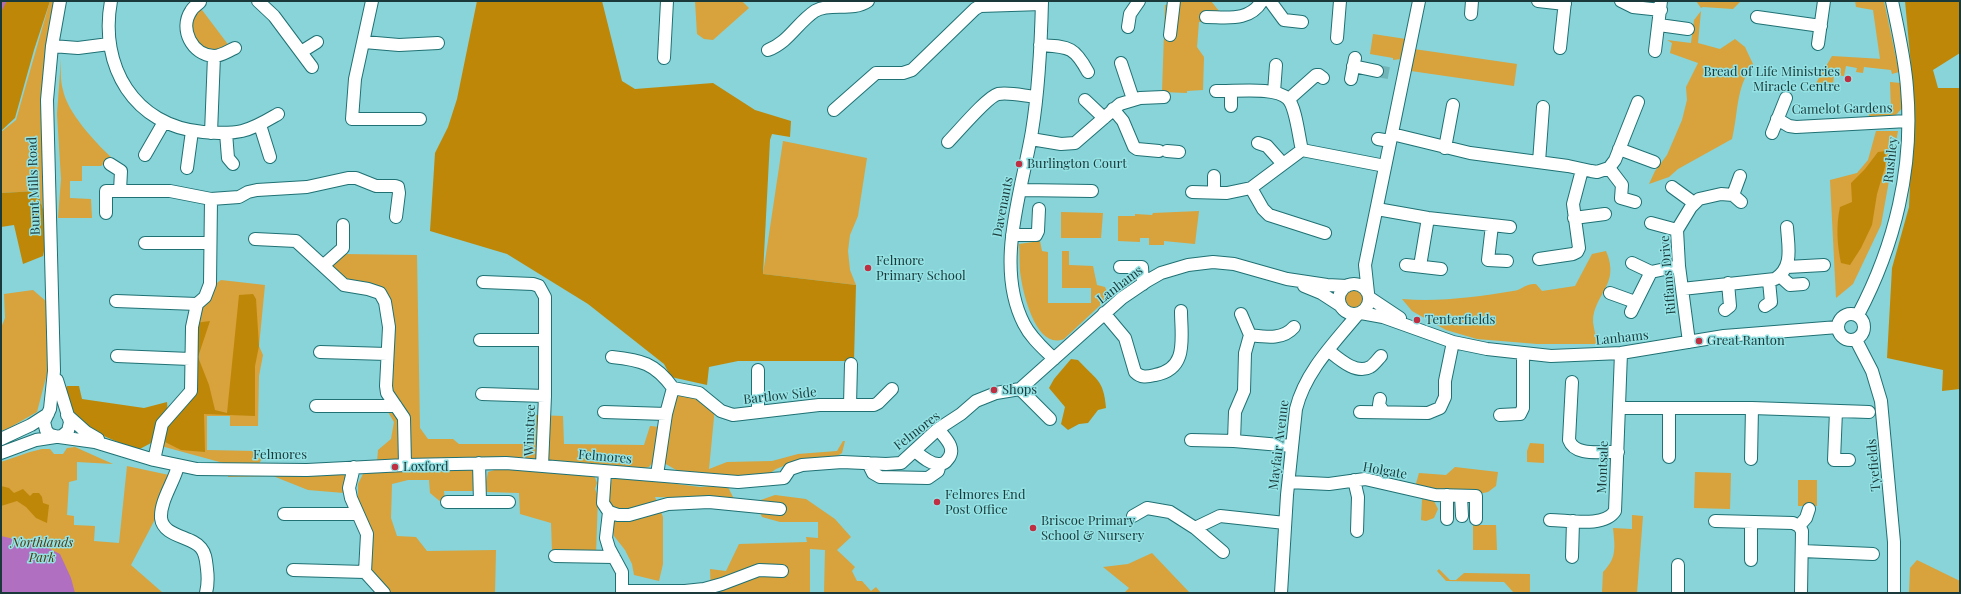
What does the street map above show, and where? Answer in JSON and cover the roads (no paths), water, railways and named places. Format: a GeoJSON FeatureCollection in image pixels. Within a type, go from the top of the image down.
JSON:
{"type":"FeatureCollection","features":[{"type":"Feature","properties":{"kind":"street","name":"Burnt Mills Road"},"geometry":{"type":"LineString","coordinates":[[48,414],[54,384],[54,371],[46,100],[52,46],[60,1]]}},
{"type":"Feature","properties":{"kind":"street"},"geometry":{"type":"LineString","coordinates":[[111,1],[108,28],[109,44],[115,67],[124,84],[143,106],[164,122],[177,128],[192,131],[226,133],[242,131],[260,125],[278,114]]}},
{"type":"Feature","properties":{"kind":"street"},"geometry":{"type":"LineString","coordinates":[[258,1],[274,16],[312,67]]}},
{"type":"Feature","properties":{"kind":"street"},"geometry":{"type":"LineString","coordinates":[[372,1],[355,79],[352,119],[420,119]]}},
{"type":"Feature","properties":{"kind":"street"},"geometry":{"type":"LineString","coordinates":[[664,58],[667,1]]}},
{"type":"Feature","properties":{"kind":"street"},"geometry":{"type":"LineString","coordinates":[[768,50],[779,46],[815,11],[823,8],[856,7],[868,1]]}},
{"type":"Feature","properties":{"kind":"street"},"geometry":{"type":"LineString","coordinates":[[1128,26],[1130,14],[1139,1]]}},
{"type":"Feature","properties":{"kind":"street"},"geometry":{"type":"LineString","coordinates":[[1170,35],[1174,1]]}},
{"type":"Feature","properties":{"kind":"street"},"geometry":{"type":"LineString","coordinates":[[1206,17],[1241,17],[1256,10],[1262,1]]}},
{"type":"Feature","properties":{"kind":"street"},"geometry":{"type":"LineString","coordinates":[[1270,1],[1284,20],[1302,22]]}},
{"type":"Feature","properties":{"kind":"street"},"geometry":{"type":"LineString","coordinates":[[1337,38],[1340,1]]}},
{"type":"Feature","properties":{"kind":"street"},"geometry":{"type":"LineString","coordinates":[[1342,308],[1349,314],[1360,314],[1369,305],[1365,265],[1386,166],[1387,138],[1398,75],[1419,1]]}},
{"type":"Feature","properties":{"kind":"street"},"geometry":{"type":"LineString","coordinates":[[1471,14],[1472,1]]}},
{"type":"Feature","properties":{"kind":"street"},"geometry":{"type":"LineString","coordinates":[[1538,1],[1565,2],[1560,48]]}},
{"type":"Feature","properties":{"kind":"street"},"geometry":{"type":"LineString","coordinates":[[1621,1],[1633,7],[1661,6],[1655,51]]}},
{"type":"Feature","properties":{"kind":"street"},"geometry":{"type":"LineString","coordinates":[[1818,44],[1824,1]]}},
{"type":"Feature","properties":{"kind":"street","name":"Rushley"},"geometry":{"type":"LineString","coordinates":[[1858,315],[1882,265],[1897,216],[1905,168],[1908,122],[1907,88],[1902,49],[1892,1]]}},
{"type":"Feature","properties":{"kind":"street"},"geometry":{"type":"LineString","coordinates":[[200,2],[187,18],[187,33],[194,47],[214,56],[224,54],[235,48]]}},
{"type":"Feature","properties":{"kind":"street"},"geometry":{"type":"LineString","coordinates":[[834,110],[876,73],[903,73],[912,70],[975,9],[980,6],[1042,3]]}},
{"type":"Feature","properties":{"kind":"street","name":"Davenants"},"geometry":{"type":"LineString","coordinates":[[1042,3],[1036,97],[1031,139],[1010,244],[1011,271],[1019,312],[1028,332],[1054,359]]}},
{"type":"Feature","properties":{"kind":"street"},"geometry":{"type":"LineString","coordinates":[[1757,17],[1821,26]]}},
{"type":"Feature","properties":{"kind":"street"},"geometry":{"type":"LineString","coordinates":[[1659,25],[1688,29]]}},
{"type":"Feature","properties":{"kind":"street"},"geometry":{"type":"LineString","coordinates":[[301,52],[317,42]]}},
{"type":"Feature","properties":{"kind":"street"},"geometry":{"type":"LineString","coordinates":[[364,42],[399,45],[438,43]]}},
{"type":"Feature","properties":{"kind":"street"},"geometry":{"type":"LineString","coordinates":[[1040,45],[1066,43],[1078,54],[1088,72]]}},
{"type":"Feature","properties":{"kind":"street"},"geometry":{"type":"LineString","coordinates":[[52,46],[78,48],[109,44]]}},
{"type":"Feature","properties":{"kind":"street"},"geometry":{"type":"LineString","coordinates":[[211,133],[214,56]]}},
{"type":"Feature","properties":{"kind":"street"},"geometry":{"type":"LineString","coordinates":[[1121,62],[1133,99]]}},
{"type":"Feature","properties":{"kind":"street"},"geometry":{"type":"LineString","coordinates":[[1351,79],[1354,62],[1377,71]]}},
{"type":"Feature","properties":{"kind":"street"},"geometry":{"type":"LineString","coordinates":[[1274,92],[1276,65]]}},
{"type":"Feature","properties":{"kind":"street"},"geometry":{"type":"LineString","coordinates":[[1289,99],[1316,75],[1323,78]]}},
{"type":"Feature","properties":{"kind":"street"},"geometry":{"type":"LineString","coordinates":[[1216,91],[1274,92],[1289,99],[1302,150]]}},
{"type":"Feature","properties":{"kind":"street"},"geometry":{"type":"LineString","coordinates":[[1231,92],[1231,106]]}},
{"type":"Feature","properties":{"kind":"street"},"geometry":{"type":"LineString","coordinates":[[948,142],[984,105],[997,95],[1008,94],[1036,97]]}},
{"type":"Feature","properties":{"kind":"street"},"geometry":{"type":"LineString","coordinates":[[1031,139],[1061,144],[1075,143],[1120,104],[1133,99],[1164,98]]}},
{"type":"Feature","properties":{"kind":"street","name":"Camelot Gardens"},"geometry":{"type":"LineString","coordinates":[[1772,133],[1786,98]]}},
{"type":"Feature","properties":{"kind":"street"},"geometry":{"type":"LineString","coordinates":[[1085,100],[1104,118]]}},
{"type":"Feature","properties":{"kind":"street"},"geometry":{"type":"LineString","coordinates":[[1387,138],[1495,157],[1539,162],[1597,172],[1609,168],[1614,160],[1638,102]]}},
{"type":"Feature","properties":{"kind":"street"},"geometry":{"type":"LineString","coordinates":[[1445,148],[1453,105]]}},
{"type":"Feature","properties":{"kind":"street"},"geometry":{"type":"LineString","coordinates":[[1539,162],[1543,107]]}},
{"type":"Feature","properties":{"kind":"street"},"geometry":{"type":"LineString","coordinates":[[1113,109],[1123,122],[1134,147],[1137,149],[1168,151]]}},
{"type":"Feature","properties":{"kind":"street","name":"Camelot Gardens"},"geometry":{"type":"LineString","coordinates":[[1777,119],[1790,126],[1796,127],[1908,122]]}},
{"type":"Feature","properties":{"kind":"street"},"geometry":{"type":"LineString","coordinates":[[145,155],[164,122]]}},
{"type":"Feature","properties":{"kind":"street"},"geometry":{"type":"LineString","coordinates":[[260,125],[270,157]]}},
{"type":"Feature","properties":{"kind":"street"},"geometry":{"type":"LineString","coordinates":[[187,168],[192,131]]}},
{"type":"Feature","properties":{"kind":"street"},"geometry":{"type":"LineString","coordinates":[[226,133],[228,158],[233,164]]}},
{"type":"Feature","properties":{"kind":"street"},"geometry":{"type":"LineString","coordinates":[[1258,143],[1268,146],[1283,164]]}},
{"type":"Feature","properties":{"kind":"street"},"geometry":{"type":"LineString","coordinates":[[1618,149],[1654,162]]}},
{"type":"Feature","properties":{"kind":"street"},"geometry":{"type":"LineString","coordinates":[[1192,192],[1227,193],[1251,188],[1302,150],[1386,166]]}},
{"type":"Feature","properties":{"kind":"street"},"geometry":{"type":"LineString","coordinates":[[110,164],[121,171],[120,191]]}},
{"type":"Feature","properties":{"kind":"street"},"geometry":{"type":"LineString","coordinates":[[1609,168],[1622,185],[1621,198],[1635,202]]}},
{"type":"Feature","properties":{"kind":"street"},"geometry":{"type":"LineString","coordinates":[[1539,259],[1573,254],[1577,252],[1579,248],[1573,204],[1582,170]]}},
{"type":"Feature","properties":{"kind":"street"},"geometry":{"type":"LineString","coordinates":[[1214,176],[1214,192]]}},
{"type":"Feature","properties":{"kind":"street"},"geometry":{"type":"LineString","coordinates":[[1672,187],[1694,203],[1713,195],[1737,198],[1740,176]]}},
{"type":"Feature","properties":{"kind":"street"},"geometry":{"type":"LineString","coordinates":[[106,213],[106,191],[170,191],[211,199],[239,197],[257,190],[295,188],[348,178],[356,178],[376,186],[395,186],[399,190],[396,217]]}},
{"type":"Feature","properties":{"kind":"street"},"geometry":{"type":"LineString","coordinates":[[1251,188],[1263,209],[1269,215],[1325,233]]}},
{"type":"Feature","properties":{"kind":"street"},"geometry":{"type":"LineString","coordinates":[[1021,190],[1092,191]]}},
{"type":"Feature","properties":{"kind":"street"},"geometry":{"type":"LineString","coordinates":[[154,460],[162,424],[191,391],[190,359],[192,327],[197,304],[205,296],[210,284],[211,199]]}},
{"type":"Feature","properties":{"kind":"street","name":"Riffams Drive"},"geometry":{"type":"LineString","coordinates":[[1689,342],[1679,266],[1677,230],[1694,203]]}},
{"type":"Feature","properties":{"kind":"street"},"geometry":{"type":"LineString","coordinates":[[1012,235],[1036,235],[1038,231],[1039,209]]}},
{"type":"Feature","properties":{"kind":"street"},"geometry":{"type":"LineString","coordinates":[[1377,209],[1428,218],[1510,227]]}},
{"type":"Feature","properties":{"kind":"street"},"geometry":{"type":"LineString","coordinates":[[1574,218],[1605,214]]}},
{"type":"Feature","properties":{"kind":"street"},"geometry":{"type":"LineString","coordinates":[[1420,266],[1428,218]]}},
{"type":"Feature","properties":{"kind":"street"},"geometry":{"type":"LineString","coordinates":[[1651,223],[1677,230]]}},
{"type":"Feature","properties":{"kind":"street"},"geometry":{"type":"LineString","coordinates":[[324,265],[343,248],[343,225]]}},
{"type":"Feature","properties":{"kind":"street"},"geometry":{"type":"LineString","coordinates":[[1492,225],[1488,260],[1507,262]]}},
{"type":"Feature","properties":{"kind":"street"},"geometry":{"type":"LineString","coordinates":[[1765,306],[1771,302],[1778,274],[1788,261],[1787,227]]}},
{"type":"Feature","properties":{"kind":"street"},"geometry":{"type":"LineString","coordinates":[[254,239],[296,241],[324,265],[344,285],[368,289],[380,293],[388,312],[387,393],[401,412],[405,424],[405,465]]}},
{"type":"Feature","properties":{"kind":"street"},"geometry":{"type":"LineString","coordinates":[[145,243],[210,243]]}},
{"type":"Feature","properties":{"kind":"street","name":"Lanhams"},"geometry":{"type":"LineString","coordinates":[[1054,359],[1104,314],[1143,284],[1161,273],[1188,265],[1213,262],[1234,264],[1287,279],[1321,293],[1342,308]]}},
{"type":"Feature","properties":{"kind":"street"},"geometry":{"type":"LineString","coordinates":[[1632,264],[1651,272],[1679,266]]}},
{"type":"Feature","properties":{"kind":"street"},"geometry":{"type":"LineString","coordinates":[[1342,334],[1344,323],[1340,294],[1350,285],[1365,265]]}},
{"type":"Feature","properties":{"kind":"street"},"geometry":{"type":"LineString","coordinates":[[1406,265],[1441,269]]}},
{"type":"Feature","properties":{"kind":"street"},"geometry":{"type":"LineString","coordinates":[[1682,289],[1728,283],[1824,265]]}},
{"type":"Feature","properties":{"kind":"street"},"geometry":{"type":"LineString","coordinates":[[1120,267],[1142,267],[1143,284]]}},
{"type":"Feature","properties":{"kind":"street"},"geometry":{"type":"LineString","coordinates":[[1610,293],[1633,307],[1651,272]]}},
{"type":"Feature","properties":{"kind":"street"},"geometry":{"type":"LineString","coordinates":[[1778,274],[1790,285],[1803,284]]}},
{"type":"Feature","properties":{"kind":"street","name":"Lanhams"},"geometry":{"type":"LineString","coordinates":[[1287,279],[1327,285],[1350,285]]}},
{"type":"Feature","properties":{"kind":"street","name":"Winstree"},"geometry":{"type":"LineString","coordinates":[[483,282],[527,282],[539,286],[545,297],[545,396],[542,466]]}},
{"type":"Feature","properties":{"kind":"street"},"geometry":{"type":"LineString","coordinates":[[1725,310],[1730,306],[1728,283]]}},
{"type":"Feature","properties":{"kind":"street"},"geometry":{"type":"LineString","coordinates":[[1350,285],[1363,286],[1369,295]]}},
{"type":"Feature","properties":{"kind":"street","name":"Lanhams"},"geometry":{"type":"LineString","coordinates":[[1369,295],[1412,326]]}},
{"type":"Feature","properties":{"kind":"street"},"geometry":{"type":"LineString","coordinates":[[116,301],[197,304]]}},
{"type":"Feature","properties":{"kind":"street"},"geometry":{"type":"LineString","coordinates":[[1104,314],[1125,338],[1135,372],[1138,375],[1147,377],[1170,370],[1176,364],[1181,354],[1181,311]]}},
{"type":"Feature","properties":{"kind":"street"},"geometry":{"type":"LineString","coordinates":[[1851,313],[1858,315],[1863,320],[1865,328],[1862,335],[1856,340],[1850,340],[1844,338],[1839,333],[1838,327],[1839,320],[1844,315],[1851,313]]}},
{"type":"Feature","properties":{"kind":"street"},"geometry":{"type":"LineString","coordinates":[[1234,441],[1235,412],[1244,391],[1246,353],[1250,335],[1241,314]]}},
{"type":"Feature","properties":{"kind":"street","name":"Lanhams"},"geometry":{"type":"LineString","coordinates":[[1360,314],[1382,317],[1412,326],[1452,342],[1523,354],[1551,356],[1621,353],[1724,336],[1838,327]]}},
{"type":"Feature","properties":{"kind":"street","name":"Mayfair Avenue"},"geometry":{"type":"LineString","coordinates":[[1280,593],[1292,446],[1300,396],[1308,379],[1328,351],[1360,314]]}},
{"type":"Feature","properties":{"kind":"street"},"geometry":{"type":"LineString","coordinates":[[1250,335],[1282,336],[1290,332],[1294,327]]}},
{"type":"Feature","properties":{"kind":"street"},"geometry":{"type":"LineString","coordinates":[[480,340],[545,340]]}},
{"type":"Feature","properties":{"kind":"street","name":"Tyefields"},"geometry":{"type":"LineString","coordinates":[[1856,340],[1872,371],[1881,401],[1894,542],[1894,593]]}},
{"type":"Feature","properties":{"kind":"street"},"geometry":{"type":"LineString","coordinates":[[1360,412],[1428,413],[1440,408],[1445,397],[1445,381],[1452,342]]}},
{"type":"Feature","properties":{"kind":"street"},"geometry":{"type":"LineString","coordinates":[[1328,351],[1346,363],[1360,369],[1369,368],[1381,356]]}},
{"type":"Feature","properties":{"kind":"street"},"geometry":{"type":"LineString","coordinates":[[320,352],[387,354]]}},
{"type":"Feature","properties":{"kind":"street","name":"Montsale"},"geometry":{"type":"LineString","coordinates":[[1550,520],[1600,522],[1612,517],[1615,512],[1621,353]]}},
{"type":"Feature","properties":{"kind":"street"},"geometry":{"type":"LineString","coordinates":[[1500,415],[1520,414],[1522,408],[1523,354]]}},
{"type":"Feature","properties":{"kind":"street"},"geometry":{"type":"LineString","coordinates":[[117,356],[190,359]]}},
{"type":"Feature","properties":{"kind":"street"},"geometry":{"type":"LineString","coordinates":[[612,357],[644,362],[664,376],[673,388],[666,414],[657,475]]}},
{"type":"Feature","properties":{"kind":"street","name":"Felmores"},"geometry":{"type":"LineString","coordinates":[[1,453],[36,440],[58,437],[78,438],[115,447],[178,466],[205,469],[307,470],[479,463],[542,466],[738,482],[760,481],[784,478],[790,469],[802,465],[842,462],[900,462],[915,452],[938,429],[956,418],[976,402],[987,395],[1020,388],[1054,359]]}},
{"type":"Feature","properties":{"kind":"street"},"geometry":{"type":"LineString","coordinates":[[850,405],[851,364]]}},
{"type":"Feature","properties":{"kind":"street"},"geometry":{"type":"LineString","coordinates":[[758,370],[758,412]]}},
{"type":"Feature","properties":{"kind":"street","name":"Burnt Mills Road"},"geometry":{"type":"LineString","coordinates":[[54,371],[68,416]]}},
{"type":"Feature","properties":{"kind":"street"},"geometry":{"type":"LineString","coordinates":[[1572,382],[1569,440],[1572,447],[1578,451],[1618,452]]}},
{"type":"Feature","properties":{"kind":"street","name":"Bartlow Side"},"geometry":{"type":"LineString","coordinates":[[673,388],[699,393],[726,414],[813,406],[874,405],[892,389]]}},
{"type":"Feature","properties":{"kind":"street"},"geometry":{"type":"LineString","coordinates":[[1020,388],[1050,419]]}},
{"type":"Feature","properties":{"kind":"street","name":"Winstree"},"geometry":{"type":"LineString","coordinates":[[482,394],[545,396]]}},
{"type":"Feature","properties":{"kind":"street"},"geometry":{"type":"LineString","coordinates":[[1380,399],[1380,405],[1384,412]]}},
{"type":"Feature","properties":{"kind":"street"},"geometry":{"type":"LineString","coordinates":[[316,406],[396,406]]}},
{"type":"Feature","properties":{"kind":"street"},"geometry":{"type":"LineString","coordinates":[[1620,408],[1752,408],[1868,412]]}},
{"type":"Feature","properties":{"kind":"street"},"geometry":{"type":"LineString","coordinates":[[1669,408],[1669,457]]}},
{"type":"Feature","properties":{"kind":"street"},"geometry":{"type":"LineString","coordinates":[[1751,459],[1752,408]]}},
{"type":"Feature","properties":{"kind":"street"},"geometry":{"type":"LineString","coordinates":[[1,439],[31,425],[48,414],[59,411],[68,416],[70,422],[68,430],[58,437],[49,434],[44,427],[44,422],[48,414]]}},
{"type":"Feature","properties":{"kind":"street"},"geometry":{"type":"LineString","coordinates":[[1836,411],[1834,460],[1849,460]]}},
{"type":"Feature","properties":{"kind":"street"},"geometry":{"type":"LineString","coordinates":[[604,412],[666,414]]}},
{"type":"Feature","properties":{"kind":"street","name":"Felmores"},"geometry":{"type":"LineString","coordinates":[[68,416],[86,432],[115,447]]}},
{"type":"Feature","properties":{"kind":"street"},"geometry":{"type":"LineString","coordinates":[[915,452],[926,460],[940,464],[947,461],[951,453],[948,441],[938,429]]}},
{"type":"Feature","properties":{"kind":"street"},"geometry":{"type":"LineString","coordinates":[[1191,440],[1234,441],[1292,446]]}},
{"type":"Feature","properties":{"kind":"street"},"geometry":{"type":"LineString","coordinates":[[479,463],[480,502]]}},
{"type":"Feature","properties":{"kind":"street"},"geometry":{"type":"LineString","coordinates":[[868,463],[873,473],[880,477],[928,478],[938,471],[940,464]]}},
{"type":"Feature","properties":{"kind":"street"},"geometry":{"type":"LineString","coordinates":[[178,466],[164,502],[161,512],[161,520],[164,526],[169,530],[198,544],[202,549],[205,555],[208,574],[206,593]]}},
{"type":"Feature","properties":{"kind":"street"},"geometry":{"type":"LineString","coordinates":[[354,467],[349,488],[351,498],[367,534],[364,572]]}},
{"type":"Feature","properties":{"kind":"street"},"geometry":{"type":"LineString","coordinates":[[605,472],[603,503],[609,512],[618,516],[629,515],[668,504],[710,502],[780,509]]}},
{"type":"Feature","properties":{"kind":"street"},"geometry":{"type":"LineString","coordinates":[[1354,480],[1358,497],[1357,531]]}},
{"type":"Feature","properties":{"kind":"street","name":"Holgate"},"geometry":{"type":"LineString","coordinates":[[1289,482],[1322,484],[1354,480],[1370,480],[1421,492],[1447,496],[1476,496],[1476,519]]}},
{"type":"Feature","properties":{"kind":"street"},"geometry":{"type":"LineString","coordinates":[[1447,496],[1447,519]]}},
{"type":"Feature","properties":{"kind":"street"},"geometry":{"type":"LineString","coordinates":[[1461,496],[1462,516]]}},
{"type":"Feature","properties":{"kind":"street"},"geometry":{"type":"LineString","coordinates":[[447,502],[509,502]]}},
{"type":"Feature","properties":{"kind":"street"},"geometry":{"type":"LineString","coordinates":[[1133,516],[1147,508],[1170,512],[1195,528],[1224,552]]}},
{"type":"Feature","properties":{"kind":"street"},"geometry":{"type":"LineString","coordinates":[[1799,526],[1806,518],[1809,509]]}},
{"type":"Feature","properties":{"kind":"street"},"geometry":{"type":"LineString","coordinates":[[609,512],[606,538],[622,572],[623,592],[685,592],[716,586],[759,570],[782,571]]}},
{"type":"Feature","properties":{"kind":"street"},"geometry":{"type":"LineString","coordinates":[[284,514],[358,514]]}},
{"type":"Feature","properties":{"kind":"street"},"geometry":{"type":"LineString","coordinates":[[1195,528],[1220,516],[1285,523]]}},
{"type":"Feature","properties":{"kind":"street"},"geometry":{"type":"LineString","coordinates":[[1572,557],[1573,521]]}},
{"type":"Feature","properties":{"kind":"street"},"geometry":{"type":"LineString","coordinates":[[1715,521],[1793,524],[1799,526],[1802,531],[1801,593]]}},
{"type":"Feature","properties":{"kind":"street"},"geometry":{"type":"LineString","coordinates":[[1751,560],[1752,523]]}},
{"type":"Feature","properties":{"kind":"street"},"geometry":{"type":"LineString","coordinates":[[1802,551],[1873,554]]}},
{"type":"Feature","properties":{"kind":"street"},"geometry":{"type":"LineString","coordinates":[[555,556],[614,557]]}},
{"type":"Feature","properties":{"kind":"street"},"geometry":{"type":"LineString","coordinates":[[1678,565],[1678,593]]}},
{"type":"Feature","properties":{"kind":"street"},"geometry":{"type":"LineString","coordinates":[[293,570],[364,572],[384,593]]}},
{"type":"Feature","properties":{"kind":"waterway"},"geometry":{"type":"LineString","coordinates":[[1,9],[5,1]]}},
{"type":"Feature","properties":{"kind":"tunnel"},"geometry":{"type":"LineString","coordinates":[[1377,71],[1393,74]]}},
{"type":"Feature","properties":{"kind":"place","name":"Bread of Life Ministries Miracle Centre"},"geometry":{"type":"Point","coordinates":[1848,79]}},
{"type":"Feature","properties":{"kind":"place","name":"Burlington Court"},"geometry":{"type":"Point","coordinates":[1019,164]}},
{"type":"Feature","properties":{"kind":"place","name":"Felmore Primary School"},"geometry":{"type":"Point","coordinates":[868,268]}},
{"type":"Feature","properties":{"kind":"place","name":"Tenterfields"},"geometry":{"type":"Point","coordinates":[1417,320]}},
{"type":"Feature","properties":{"kind":"place","name":"Great Ranton"},"geometry":{"type":"Point","coordinates":[1699,341]}},
{"type":"Feature","properties":{"kind":"place","name":"Shops"},"geometry":{"type":"Point","coordinates":[994,390]}},
{"type":"Feature","properties":{"kind":"place","name":"Loxford"},"geometry":{"type":"Point","coordinates":[395,467]}},
{"type":"Feature","properties":{"kind":"place","name":"Felmores End Post Office"},"geometry":{"type":"Point","coordinates":[937,502]}},
{"type":"Feature","properties":{"kind":"place","name":"Briscoe Primary School & Nursery"},"geometry":{"type":"Point","coordinates":[1033,528]}},
{"type":"Feature","properties":{"kind":"park label","name":"Northlands Park"},"geometry":{"type":"Point","coordinates":[42,550]}}]}
